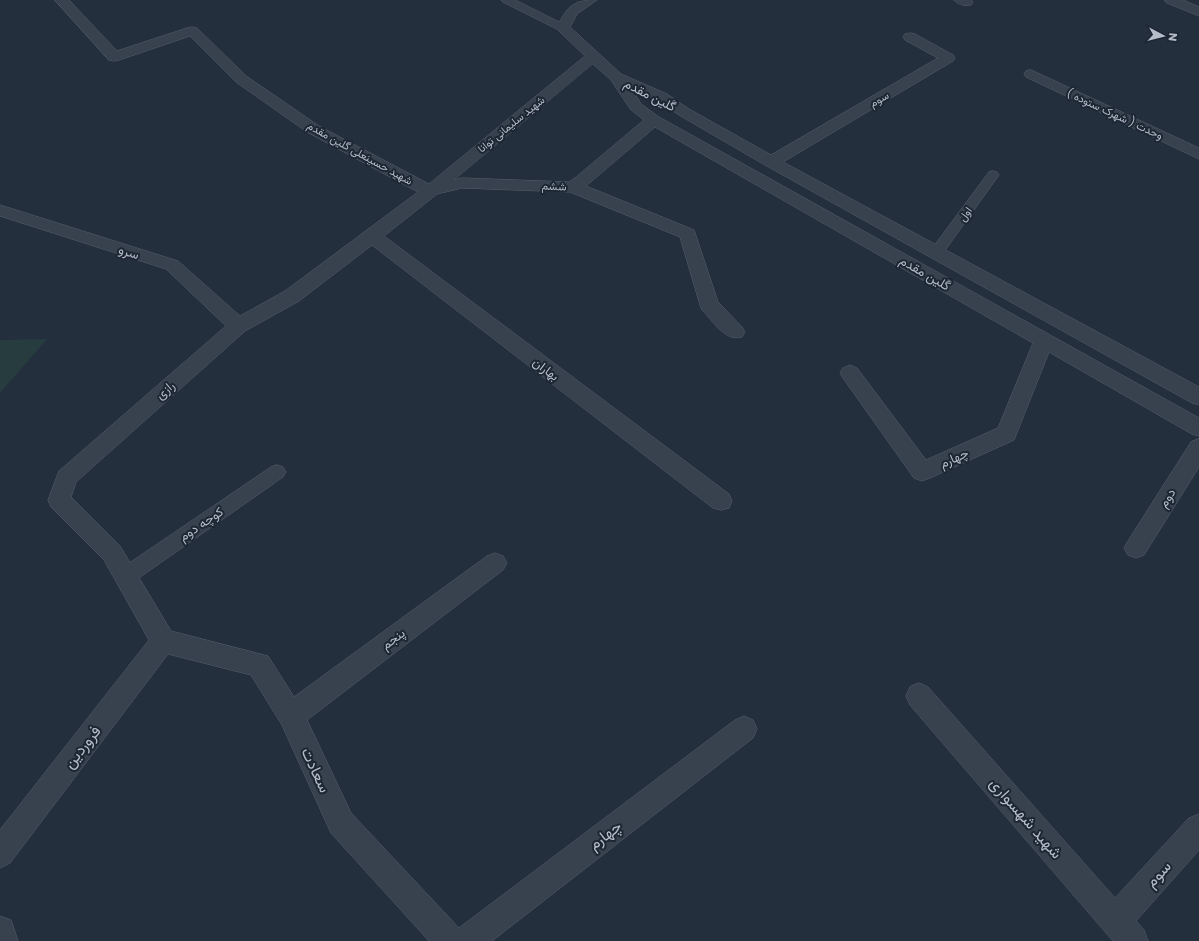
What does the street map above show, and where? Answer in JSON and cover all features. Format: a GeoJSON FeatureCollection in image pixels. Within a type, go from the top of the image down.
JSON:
{"type":"FeatureCollection","features":[{"type":"Feature","properties":{"kind":"street","name":"شهید حسینعلی گلین مقدم"},"geometry":{"type":"LineString","coordinates":[[62,0],[114,57],[192,31],[241,79],[313,129],[430,191]]}},
{"type":"Feature","properties":{"kind":"street"},"geometry":{"type":"LineString","coordinates":[[590,0],[572,12],[563,28],[616,77]]}},
{"type":"Feature","properties":{"kind":"street"},"geometry":{"type":"LineString","coordinates":[[1172,0],[1199,12]]}},
{"type":"Feature","properties":{"kind":"street","name":"سوم"},"geometry":{"type":"LineString","coordinates":[[771,162],[948,58],[910,37]]}},
{"type":"Feature","properties":{"kind":"street","name":"شهید سلیمانی توانا"},"geometry":{"type":"LineString","coordinates":[[430,191],[593,57]]}},
{"type":"Feature","properties":{"kind":"street","name":"وحدت ( شهرک ستوده )"},"geometry":{"type":"LineString","coordinates":[[1031,74],[1199,154]]}},
{"type":"Feature","properties":{"kind":"street","name":"گَلین مقدم"},"geometry":{"type":"LineString","coordinates":[[616,77],[662,97],[684,112],[771,162],[1199,397]]}},
{"type":"Feature","properties":{"kind":"street","name":"گَلین مقدم"},"geometry":{"type":"LineString","coordinates":[[616,77],[636,107],[654,120],[1199,428]]}},
{"type":"Feature","properties":{"kind":"street","name":"ششم"},"geometry":{"type":"LineString","coordinates":[[430,191],[462,183],[572,187],[581,182],[654,120]]}},
{"type":"Feature","properties":{"kind":"street"},"geometry":{"type":"LineString","coordinates":[[572,187],[688,234],[710,305],[736,332]]}},
{"type":"Feature","properties":{"kind":"street","name":"رازی"},"geometry":{"type":"LineString","coordinates":[[163,641],[112,553],[59,500],[67,477],[238,326],[292,296],[430,191]]}},
{"type":"Feature","properties":{"kind":"street","name":"سرو"},"geometry":{"type":"LineString","coordinates":[[0,210],[172,265],[238,326]]}},
{"type":"Feature","properties":{"kind":"street","name":"بهاران"},"geometry":{"type":"LineString","coordinates":[[372,236],[721,501]]}},
{"type":"Feature","properties":{"kind":"street","name":"چهارم"},"geometry":{"type":"LineString","coordinates":[[850,373],[922,472],[1006,434],[1044,341]]}},
{"type":"Feature","properties":{"kind":"street","name":"دوم"},"geometry":{"type":"LineString","coordinates":[[1136,548],[1199,448]]}},
{"type":"Feature","properties":{"kind":"street","name":"پنجم"},"geometry":{"type":"LineString","coordinates":[[290,716],[495,563]]}},
{"type":"Feature","properties":{"kind":"street","name":"سعادت"},"geometry":{"type":"LineString","coordinates":[[163,641],[259,665],[290,716],[341,823],[450,941]]}},
{"type":"Feature","properties":{"kind":"street","name":"فروردین"},"geometry":{"type":"LineString","coordinates":[[0,853],[163,641]]}},
{"type":"Feature","properties":{"kind":"street","name":"شهید شهسواری"},"geometry":{"type":"LineString","coordinates":[[919,696],[1125,931]]}},
{"type":"Feature","properties":{"kind":"street","name":"چهارم"},"geometry":{"type":"LineString","coordinates":[[466,941],[744,729]]}},
{"type":"Feature","properties":{"kind":"street","name":"سوم"},"geometry":{"type":"LineString","coordinates":[[1125,931],[1199,828]]}},
{"type":"Feature","properties":{"kind":"street"},"geometry":{"type":"LineString","coordinates":[[0,931],[3,941]]}},
{"type":"Feature","properties":{"kind":"lane"},"geometry":{"type":"LineString","coordinates":[[507,0],[563,28]]}},
{"type":"Feature","properties":{"kind":"lane","name":"اول"},"geometry":{"type":"LineString","coordinates":[[936,253],[993,175]]}},
{"type":"Feature","properties":{"kind":"lane","name":"کوچه دوم"},"geometry":{"type":"LineString","coordinates":[[126,576],[277,472]]}},
{"type":"Feature","properties":{"kind":"green space"},"geometry":{"type":"Polygon","coordinates":[[[47,339],[0,393],[0,340],[47,339]]]}}]}
